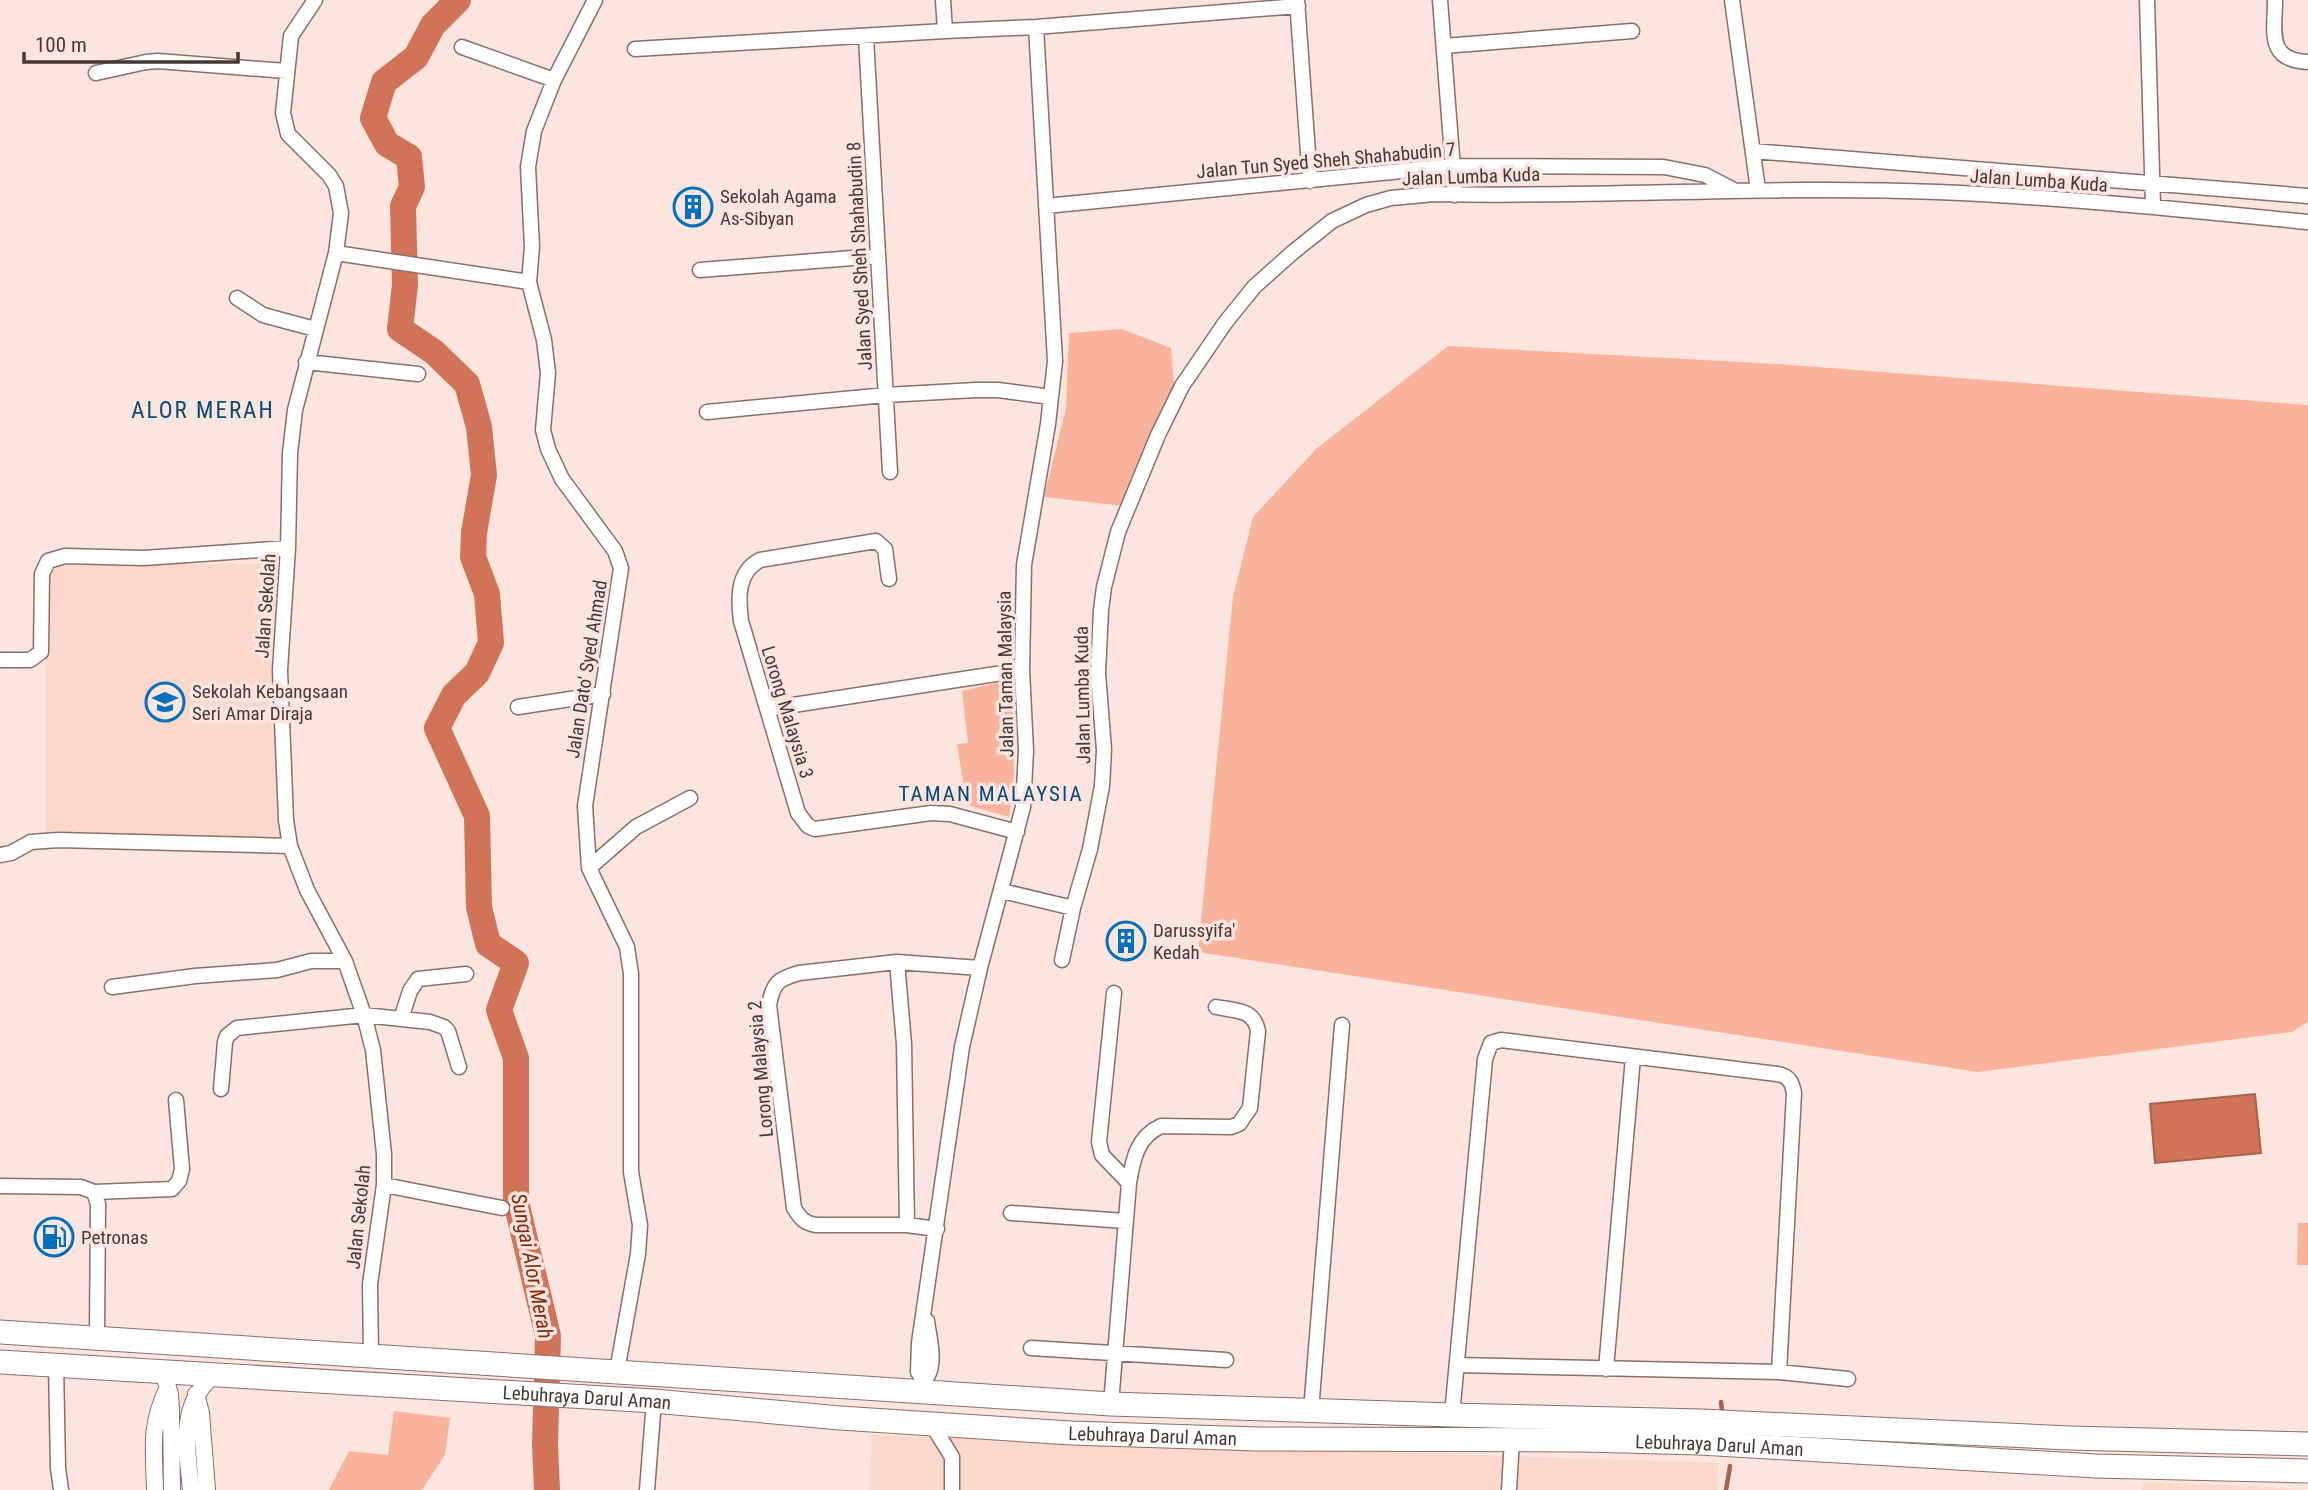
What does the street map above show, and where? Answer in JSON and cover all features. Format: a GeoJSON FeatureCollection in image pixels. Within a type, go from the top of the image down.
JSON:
{"type":"FeatureCollection","features":[{"type":"Feature","properties":{"kind":"highway","name":"Lebuhraya Darul Aman"},"geometry":{"type":"LineString","coordinates":[[0,1332],[1111,1404],[1701,1421],[2058,1440],[2308,1444]]}},
{"type":"Feature","properties":{"kind":"highway","name":"Lebuhraya Darul Aman"},"geometry":{"type":"LineString","coordinates":[[0,1362],[56,1364],[165,1380],[214,1375],[654,1401],[840,1418],[1071,1433],[1258,1439],[1512,1439],[1700,1443],[2096,1466],[2308,1471]]}},
{"type":"Feature","properties":{"kind":"highway"},"geometry":{"type":"LineString","coordinates":[[840,1418],[907,1405],[922,1390],[933,1408],[1007,1428]]}},
{"type":"Feature","properties":{"kind":"highway"},"geometry":{"type":"LineString","coordinates":[[2014,1462],[2039,1454],[2058,1440],[2066,1453],[2096,1466]]}},
{"type":"Feature","properties":{"kind":"street","name":"Jalan Sekolah"},"geometry":{"type":"LineString","coordinates":[[315,0],[290,36],[283,113],[288,134],[329,175],[340,199],[341,213],[336,253],[295,410],[290,453],[288,548],[280,670],[286,820],[289,846],[307,890],[345,961],[373,1050],[382,1131],[384,1185],[370,1284],[370,1356]]}},
{"type":"Feature","properties":{"kind":"street","name":"Jalan Dato' Syed Ahmad"},"geometry":{"type":"LineString","coordinates":[[595,0],[554,80],[534,131],[529,153],[532,247],[529,282],[548,373],[543,430],[548,449],[562,479],[619,560],[618,591],[585,806],[589,868],[626,947],[631,974],[631,1172],[640,1225],[638,1254],[617,1371]]}},
{"type":"Feature","properties":{"kind":"street"},"geometry":{"type":"LineString","coordinates":[[943,0],[945,31]]}},
{"type":"Feature","properties":{"kind":"street"},"geometry":{"type":"LineString","coordinates":[[1440,0],[1455,195]]}},
{"type":"Feature","properties":{"kind":"street"},"geometry":{"type":"LineString","coordinates":[[1732,0],[1758,190]]}},
{"type":"Feature","properties":{"kind":"street"},"geometry":{"type":"LineString","coordinates":[[2147,0],[2153,206]]}},
{"type":"Feature","properties":{"kind":"street"},"geometry":{"type":"LineString","coordinates":[[2275,0],[2276,43],[2280,53],[2286,59],[2308,62]]}},
{"type":"Feature","properties":{"kind":"street"},"geometry":{"type":"LineString","coordinates":[[635,50],[1036,27],[1298,3],[1310,181]]}},
{"type":"Feature","properties":{"kind":"street","name":"Jalan Taman Malaysia"},"geometry":{"type":"LineString","coordinates":[[922,1390],[918,1372],[919,1343],[962,1046],[1023,807],[1024,565],[1055,361],[1036,27]]}},
{"type":"Feature","properties":{"kind":"street"},"geometry":{"type":"LineString","coordinates":[[1444,46],[1632,31]]}},
{"type":"Feature","properties":{"kind":"street","name":"Jalan Syed Sheh Shahabudin 8"},"geometry":{"type":"LineString","coordinates":[[866,37],[890,472]]}},
{"type":"Feature","properties":{"kind":"street"},"geometry":{"type":"LineString","coordinates":[[462,47],[554,80]]}},
{"type":"Feature","properties":{"kind":"street"},"geometry":{"type":"LineString","coordinates":[[96,74],[158,61],[286,71]]}},
{"type":"Feature","properties":{"kind":"street"},"geometry":{"type":"LineString","coordinates":[[1752,150],[2308,196]]}},
{"type":"Feature","properties":{"kind":"street","name":"Jalan Tun Syed Sheh Shahabudin 7"},"geometry":{"type":"LineString","coordinates":[[1046,206],[1453,166],[1664,167],[1705,175],[1733,190]]}},
{"type":"Feature","properties":{"kind":"street","name":"Jalan Lumba Kuda"},"geometry":{"type":"LineString","coordinates":[[1062,960],[1090,849],[1102,786],[1104,750],[1098,673],[1099,639],[1110,558],[1118,532],[1182,386],[1225,323],[1254,288],[1332,221],[1366,205],[1391,198],[1758,190],[1938,192],[2153,206],[2308,222]]}},
{"type":"Feature","properties":{"kind":"street"},"geometry":{"type":"LineString","coordinates":[[336,253],[529,282]]}},
{"type":"Feature","properties":{"kind":"street"},"geometry":{"type":"LineString","coordinates":[[700,270],[878,256]]}},
{"type":"Feature","properties":{"kind":"street"},"geometry":{"type":"LineString","coordinates":[[237,298],[263,315],[314,329]]}},
{"type":"Feature","properties":{"kind":"street"},"geometry":{"type":"LineString","coordinates":[[306,362],[418,374]]}},
{"type":"Feature","properties":{"kind":"street"},"geometry":{"type":"LineString","coordinates":[[707,412],[886,395],[998,390],[1051,397]]}},
{"type":"Feature","properties":{"kind":"street","name":"Lorong Malaysia 3"},"geometry":{"type":"LineString","coordinates":[[889,579],[885,549],[876,541],[760,560],[744,573],[739,606],[741,621],[798,813],[808,826],[825,830],[931,813],[950,814],[1017,832]]}},
{"type":"Feature","properties":{"kind":"street"},"geometry":{"type":"LineString","coordinates":[[0,660],[30,660],[41,652],[42,574],[48,561],[55,558],[144,558],[288,548]]}},
{"type":"Feature","properties":{"kind":"street"},"geometry":{"type":"LineString","coordinates":[[767,709],[1022,670]]}},
{"type":"Feature","properties":{"kind":"street"},"geometry":{"type":"LineString","coordinates":[[518,707],[603,694]]}},
{"type":"Feature","properties":{"kind":"street"},"geometry":{"type":"LineString","coordinates":[[589,868],[636,827],[690,798]]}},
{"type":"Feature","properties":{"kind":"street"},"geometry":{"type":"LineString","coordinates":[[0,855],[11,853],[31,842],[58,840],[289,846]]}},
{"type":"Feature","properties":{"kind":"street"},"geometry":{"type":"LineString","coordinates":[[1002,891],[1073,908]]}},
{"type":"Feature","properties":{"kind":"street"},"geometry":{"type":"LineString","coordinates":[[112,987],[195,976],[277,971],[311,961],[345,961]]}},
{"type":"Feature","properties":{"kind":"street"},"geometry":{"type":"LineString","coordinates":[[897,962],[904,1044],[907,1225]]}},
{"type":"Feature","properties":{"kind":"street","name":"Lorong Malaysia 2"},"geometry":{"type":"LineString","coordinates":[[937,1229],[907,1225],[816,1225],[803,1222],[794,1208],[769,1004],[772,988],[783,977],[799,973],[897,962],[980,968]]}},
{"type":"Feature","properties":{"kind":"street"},"geometry":{"type":"LineString","coordinates":[[401,1019],[410,991],[418,979],[466,974]]}},
{"type":"Feature","properties":{"kind":"street"},"geometry":{"type":"LineString","coordinates":[[1114,993],[1099,1142],[1101,1155],[1129,1183]]}},
{"type":"Feature","properties":{"kind":"street"},"geometry":{"type":"LineString","coordinates":[[1111,1404],[1125,1222],[1129,1183],[1137,1149],[1152,1130],[1161,1126],[1231,1127],[1238,1124],[1245,1117],[1251,1095],[1257,1023],[1247,1012],[1216,1007]]}},
{"type":"Feature","properties":{"kind":"street"},"geometry":{"type":"LineString","coordinates":[[221,1090],[225,1041],[237,1028],[364,1015],[444,1027],[451,1037],[459,1067]]}},
{"type":"Feature","properties":{"kind":"street"},"geometry":{"type":"LineString","coordinates":[[1311,1411],[1342,1025]]}},
{"type":"Feature","properties":{"kind":"street"},"geometry":{"type":"LineString","coordinates":[[1452,1415],[1488,1049],[1491,1043],[1501,1040],[1784,1075],[1793,1084],[1779,1372]]}},
{"type":"Feature","properties":{"kind":"street"},"geometry":{"type":"LineString","coordinates":[[1606,1369],[1633,1057]]}},
{"type":"Feature","properties":{"kind":"street"},"geometry":{"type":"LineString","coordinates":[[0,1186],[81,1187],[94,1192],[172,1189],[179,1181],[182,1169],[176,1100]]}},
{"type":"Feature","properties":{"kind":"street"},"geometry":{"type":"LineString","coordinates":[[384,1185],[502,1208]]}},
{"type":"Feature","properties":{"kind":"street"},"geometry":{"type":"LineString","coordinates":[[94,1192],[98,1204],[97,1337]]}},
{"type":"Feature","properties":{"kind":"street"},"geometry":{"type":"LineString","coordinates":[[1011,1213],[1125,1222]]}},
{"type":"Feature","properties":{"kind":"street"},"geometry":{"type":"LineString","coordinates":[[1031,1348],[1226,1360]]}},
{"type":"Feature","properties":{"kind":"street"},"geometry":{"type":"LineString","coordinates":[[56,1364],[58,1468],[61,1490]]}},
{"type":"Feature","properties":{"kind":"street"},"geometry":{"type":"LineString","coordinates":[[1457,1365],[1779,1372],[1848,1379]]}},
{"type":"Feature","properties":{"kind":"street"},"geometry":{"type":"LineString","coordinates":[[191,1490],[187,1450],[189,1417],[196,1394],[214,1375]]}},
{"type":"Feature","properties":{"kind":"street"},"geometry":{"type":"LineString","coordinates":[[165,1380],[171,1408],[172,1490]]}},
{"type":"Feature","properties":{"kind":"street"},"geometry":{"type":"LineString","coordinates":[[155,1490],[153,1430],[165,1380]]}},
{"type":"Feature","properties":{"kind":"street"},"geometry":{"type":"LineString","coordinates":[[196,1394],[201,1413],[207,1490]]}},
{"type":"Feature","properties":{"kind":"street"},"geometry":{"type":"LineString","coordinates":[[647,1490],[654,1401]]}},
{"type":"Feature","properties":{"kind":"street"},"geometry":{"type":"LineString","coordinates":[[931,1423],[952,1457],[952,1490]]}},
{"type":"Feature","properties":{"kind":"street"},"geometry":{"type":"LineString","coordinates":[[1509,1490],[1512,1439]]}},
{"type":"Feature","properties":{"kind":"shaded area"},"geometry":{"type":"Polygon","coordinates":[[[1122,329],[1171,348],[1174,384],[1146,446],[1124,506],[1044,497],[1066,408],[1069,333],[1122,329]]]}},
{"type":"Feature","properties":{"kind":"shaded area"},"geometry":{"type":"Polygon","coordinates":[[[1448,346],[1777,364],[2308,405],[2308,1022],[2292,1032],[1978,1072],[1198,952],[1233,597],[1253,517],[1316,449],[1448,346]]]}},
{"type":"Feature","properties":{"kind":"shaded area","name":"Sekolah Kebangsaan Seri Amar Diraja"},"geometry":{"type":"Polygon","coordinates":[[[46,564],[284,564],[283,841],[46,841],[46,564]]]}},
{"type":"Feature","properties":{"kind":"shaded area"},"geometry":{"type":"Polygon","coordinates":[[[1000,682],[1013,696],[1014,775],[1009,817],[967,805],[957,744],[968,743],[962,691],[1000,682]]]}},
{"type":"Feature","properties":{"kind":"shaded area"},"geometry":{"type":"Polygon","coordinates":[[[2255,1094],[2261,1153],[2155,1163],[2150,1104],[2255,1094]]]}},
{"type":"Feature","properties":{"kind":"shaded area"},"geometry":{"type":"Polygon","coordinates":[[[2298,1223],[2308,1223],[2308,1265],[2297,1265],[2298,1223]]]}},
{"type":"Feature","properties":{"kind":"shaded area"},"geometry":{"type":"Polygon","coordinates":[[[394,1411],[450,1418],[445,1455],[422,1490],[329,1490],[349,1451],[388,1455],[394,1411]]]}},
{"type":"Feature","properties":{"kind":"shaded area"},"geometry":{"type":"Polygon","coordinates":[[[872,1435],[1719,1463],[1717,1490],[869,1490],[872,1435]]]}},
{"type":"Feature","properties":{"kind":"shaded area"},"geometry":{"type":"Polygon","coordinates":[[[2143,1482],[2267,1487],[2308,1490],[2142,1490],[2143,1482]]]}},
{"type":"Feature","properties":{"kind":"waterway","name":"Sungai Alor Merah"},"geometry":{"type":"LineString","coordinates":[[458,0],[433,25],[416,57],[384,82],[373,118],[387,144],[409,157],[412,187],[403,206],[405,285],[400,329],[434,352],[467,384],[479,427],[484,475],[474,533],[473,557],[487,594],[491,643],[477,673],[454,695],[437,728],[477,816],[479,907],[488,944],[516,963],[499,1010],[516,1058],[516,1202],[548,1336],[545,1445],[547,1490]]}},
{"type":"Feature","properties":{"kind":"waterway"},"geometry":{"type":"LineString","coordinates":[[1721,1402],[1722,1410]]}},
{"type":"Feature","properties":{"kind":"waterway"},"geometry":{"type":"LineString","coordinates":[[1726,1490],[1730,1466]]}},
{"type":"Feature","properties":{"kind":"place","name":"Sekolah Agama As-Sibyan"},"geometry":{"type":"Point","coordinates":[693,207]}},
{"type":"Feature","properties":{"kind":"place","name":"Sekolah Kebangsaan Seri Amar Diraja"},"geometry":{"type":"Point","coordinates":[165,702]}},
{"type":"Feature","properties":{"kind":"place","name":"Darussyifa' Kedah"},"geometry":{"type":"Point","coordinates":[1126,941]}},
{"type":"Feature","properties":{"kind":"place","name":"Petronas"},"geometry":{"type":"Point","coordinates":[54,1237]}},
{"type":"Feature","properties":{"kind":"district","name":"ALOR MERAH"},"geometry":{"type":"Point","coordinates":[203,410]}},
{"type":"Feature","properties":{"kind":"district","name":"TAMAN MALAYSIA"},"geometry":{"type":"Point","coordinates":[991,794]}}]}
